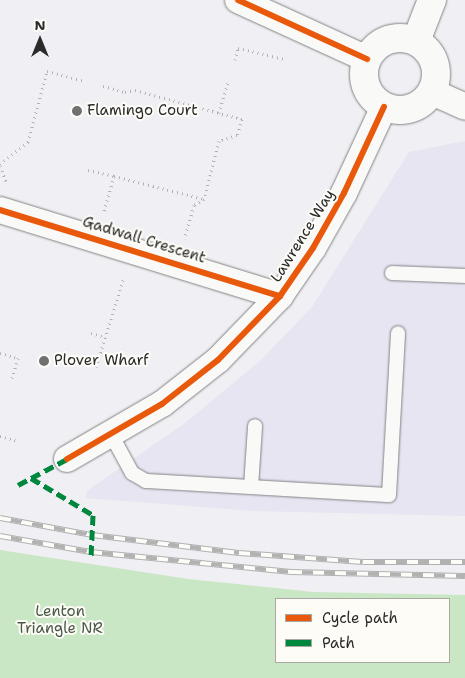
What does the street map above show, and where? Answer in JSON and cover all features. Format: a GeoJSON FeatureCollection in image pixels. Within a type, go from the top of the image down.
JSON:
{"type":"FeatureCollection","features":[{"type":"Feature","properties":{"kind":"street"},"geometry":{"type":"LineString","coordinates":[[238,0],[367,59]]}},
{"type":"Feature","properties":{"kind":"street"},"geometry":{"type":"LineString","coordinates":[[416,41],[432,0]]}},
{"type":"Feature","properties":{"kind":"street"},"geometry":{"type":"LineString","coordinates":[[395,38],[416,41],[429,51],[435,63],[437,75],[432,92],[415,108],[403,111],[384,107],[376,102],[366,86],[364,68],[367,59],[382,42],[395,38]]}},
{"type":"Feature","properties":{"kind":"street"},"geometry":{"type":"LineString","coordinates":[[432,92],[465,107]]}},
{"type":"Feature","properties":{"kind":"street","name":"Lawrence Way"},"geometry":{"type":"LineString","coordinates":[[66,459],[112,436],[162,404],[218,360],[280,296],[313,248],[344,194],[384,107]]}},
{"type":"Feature","properties":{"kind":"street","name":"Gadwall Crescent"},"geometry":{"type":"LineString","coordinates":[[0,210],[133,249],[280,296]]}},
{"type":"Feature","properties":{"kind":"lane"},"geometry":{"type":"LineString","coordinates":[[392,273],[465,276]]}},
{"type":"Feature","properties":{"kind":"lane"},"geometry":{"type":"LineString","coordinates":[[112,436],[132,473],[146,481],[389,495],[398,333]]}},
{"type":"Feature","properties":{"kind":"lane"},"geometry":{"type":"LineString","coordinates":[[252,487],[255,426]]}},
{"type":"Feature","properties":{"kind":"path"},"geometry":{"type":"LineString","coordinates":[[235,60],[238,48],[284,59]]}},
{"type":"Feature","properties":{"kind":"path"},"geometry":{"type":"LineString","coordinates":[[0,164],[28,142],[47,71],[84,80]]}},
{"type":"Feature","properties":{"kind":"path"},"geometry":{"type":"LineString","coordinates":[[219,113],[228,82]]}},
{"type":"Feature","properties":{"kind":"path"},"geometry":{"type":"LineString","coordinates":[[103,86],[125,92],[135,90],[242,119],[237,134],[219,142],[204,199],[194,205],[177,263]]}},
{"type":"Feature","properties":{"kind":"path"},"geometry":{"type":"LineString","coordinates":[[88,170],[204,199]]}},
{"type":"Feature","properties":{"kind":"path"},"geometry":{"type":"LineString","coordinates":[[97,238],[114,176]]}},
{"type":"Feature","properties":{"kind":"path"},"geometry":{"type":"LineString","coordinates":[[96,367],[133,249]]}},
{"type":"Feature","properties":{"kind":"path"},"geometry":{"type":"LineString","coordinates":[[91,333],[105,337]]}},
{"type":"Feature","properties":{"kind":"path"},"geometry":{"type":"LineString","coordinates":[[0,353],[18,358],[12,378]]}},
{"type":"Feature","properties":{"kind":"path"},"geometry":{"type":"LineString","coordinates":[[0,436],[18,441]]}},
{"type":"Feature","properties":{"kind":"shaded area"},"geometry":{"type":"Polygon","coordinates":[[[465,141],[465,516],[254,511],[86,498],[87,491],[185,423],[260,361],[312,307],[409,152],[465,141]]]}},
{"type":"Feature","properties":{"kind":"green space","name":"Lenton Triangle NR"},"geometry":{"type":"Polygon","coordinates":[[[0,550],[188,579],[313,592],[465,595],[465,678],[0,678],[0,550]]]}},
{"type":"Feature","properties":{"kind":"railway"},"geometry":{"type":"LineString","coordinates":[[0,518],[92,535],[239,553],[363,562],[465,562]]}},
{"type":"Feature","properties":{"kind":"railway"},"geometry":{"type":"LineString","coordinates":[[0,536],[91,552],[291,572],[465,576]]}},
{"type":"Feature","properties":{"kind":"marked path"},"geometry":{"type":"LineString","coordinates":[[18,485],[67,459]]}},
{"type":"Feature","properties":{"kind":"marked path"},"geometry":{"type":"LineString","coordinates":[[31,478],[93,515],[91,557]]}},
{"type":"Feature","properties":{"kind":"cycle path"},"geometry":{"type":"LineString","coordinates":[[238,0],[367,59]]}},
{"type":"Feature","properties":{"kind":"cycle path"},"geometry":{"type":"LineString","coordinates":[[67,459],[162,404],[218,360],[280,296],[313,248],[344,193],[384,107]]}},
{"type":"Feature","properties":{"kind":"cycle path"},"geometry":{"type":"LineString","coordinates":[[0,210],[280,296]]}},
{"type":"Feature","properties":{"kind":"place","name":"Flamingo Court"},"geometry":{"type":"Point","coordinates":[77,111]}},
{"type":"Feature","properties":{"kind":"place","name":"Plover Wharf"},"geometry":{"type":"Point","coordinates":[44,361]}}]}
